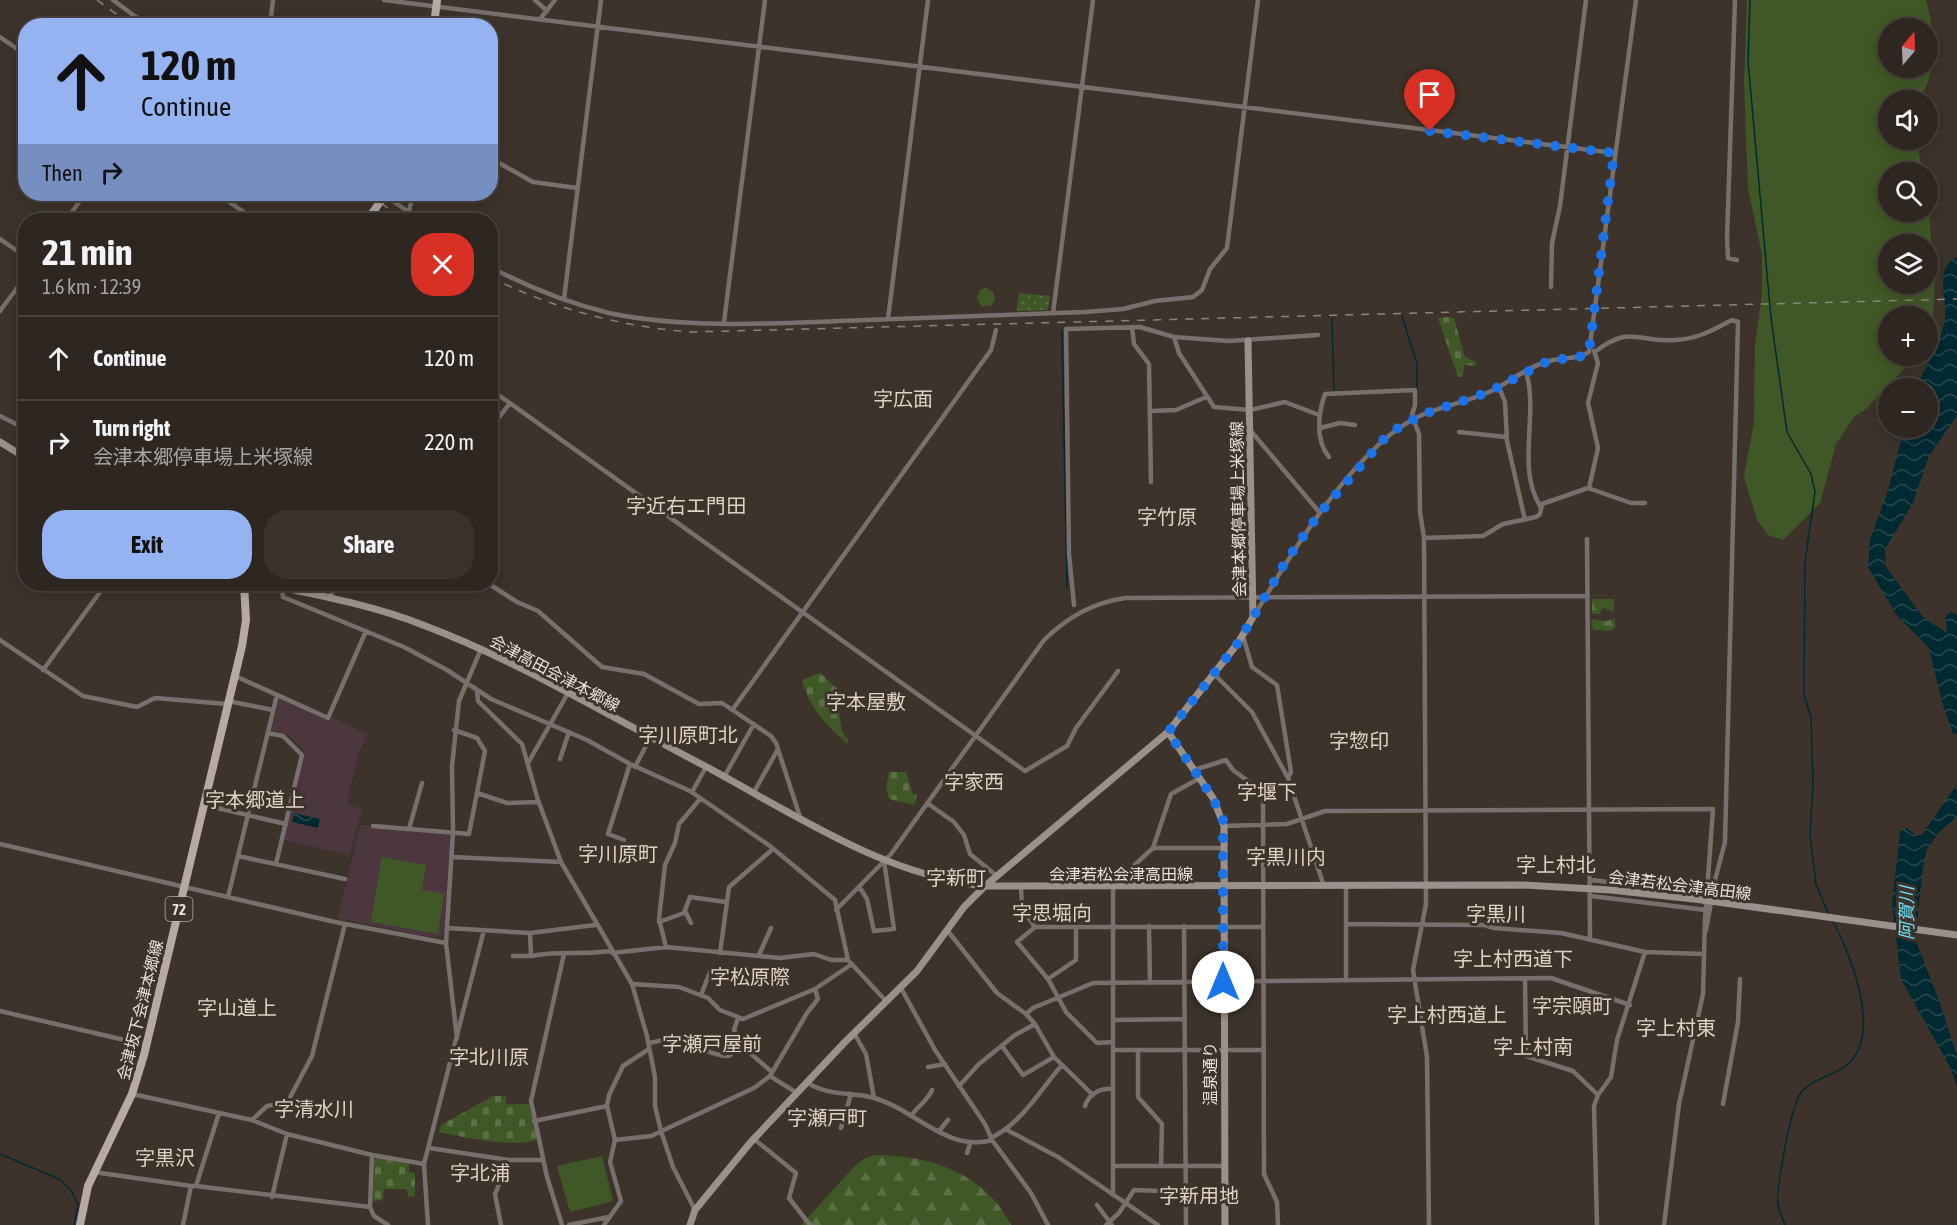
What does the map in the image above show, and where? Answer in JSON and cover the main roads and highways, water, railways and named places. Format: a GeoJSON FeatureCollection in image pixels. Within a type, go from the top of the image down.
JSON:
{"type":"FeatureCollection","features":[{"type":"Feature","properties":{"kind":"main road"},"geometry":{"type":"LineString","coordinates":[[435,18],[436,3]]}},
{"type":"Feature","properties":{"kind":"main road","name":"会津本郷停車場上米塚線"},"geometry":{"type":"LineString","coordinates":[[985,886],[1168,732],[1212,672],[1243,636],[1253,617],[1248,341]]}},
{"type":"Feature","properties":{"kind":"main road"},"geometry":{"type":"LineString","coordinates":[[0,442],[18,453]]}},
{"type":"Feature","properties":{"kind":"main road","name":"会津坂下会津本郷線"},"geometry":{"type":"LineString","coordinates":[[80,1225],[88,1186],[132,1094],[146,1045],[235,676],[246,620],[244,591]]}},
{"type":"Feature","properties":{"kind":"main road","name":"会津高田会津本郷線"},"geometry":{"type":"LineString","coordinates":[[299,591],[420,623],[481,649],[884,861],[950,882],[985,886]]}},
{"type":"Feature","properties":{"kind":"main road","name":"温泉通り"},"geometry":{"type":"LineString","coordinates":[[1168,732],[1200,778],[1220,812],[1224,826],[1225,1225]]}},
{"type":"Feature","properties":{"kind":"main road","name":"会津若松会津高田線"},"geometry":{"type":"LineString","coordinates":[[985,886],[1113,888],[1522,885],[1703,900],[1957,935]]}},
{"type":"Feature","properties":{"kind":"main road"},"geometry":{"type":"LineString","coordinates":[[690,1225],[695,1210],[754,1139],[854,1033],[917,972],[964,907],[985,886]]}},
{"type":"Feature","properties":{"kind":"water"},"geometry":{"type":"Polygon","coordinates":[[[1957,257],[1957,415],[1929,456],[1913,503],[1885,549],[1886,567],[1922,616],[1947,633],[1945,617],[1951,612],[1957,615],[1957,734],[1953,734],[1942,702],[1929,648],[1896,614],[1868,567],[1870,539],[1887,494],[1901,438],[1938,438],[1938,378],[1921,378],[1927,366],[1938,366],[1938,343],[1945,318],[1944,275],[1950,262],[1957,257]]]}},
{"type":"Feature","properties":{"kind":"water","name":"阿賀川"},"geometry":{"type":"Polygon","coordinates":[[[1957,784],[1957,816],[1938,833],[1927,849],[1915,939],[1940,1003],[1957,1056],[1957,1087],[1951,1069],[1901,979],[1892,904],[1900,831],[1907,828],[1916,835],[1922,835],[1957,784]]]}},
{"type":"Feature","properties":{"kind":"water"},"geometry":{"type":"Polygon","coordinates":[[[294,813],[320,819],[318,828],[292,822],[294,813]]]}},
{"type":"Feature","properties":{"kind":"waterway"},"geometry":{"type":"LineString","coordinates":[[1750,0],[1748,61],[1771,318],[1787,432],[1811,474],[1815,492],[1805,562],[1804,694],[1811,718],[1813,784],[1810,835],[1816,884],[1828,913]]}},
{"type":"Feature","properties":{"kind":"waterway"},"geometry":{"type":"LineString","coordinates":[[1402,316],[1417,364],[1417,391]]}},
{"type":"Feature","properties":{"kind":"waterway"},"geometry":{"type":"LineString","coordinates":[[1332,319],[1334,390]]}},
{"type":"Feature","properties":{"kind":"waterway"},"geometry":{"type":"LineString","coordinates":[[1062,331],[1067,588]]}},
{"type":"Feature","properties":{"kind":"waterway"},"geometry":{"type":"LineString","coordinates":[[1785,1225],[1778,1206],[1779,1182],[1792,1116],[1799,1096],[1814,1082],[1844,1067],[1856,1054],[1862,1037],[1863,1017],[1855,974],[1832,920]]}},
{"type":"Feature","properties":{"kind":"waterway"},"geometry":{"type":"LineString","coordinates":[[0,1154],[59,1179],[71,1190],[78,1205],[74,1225]]}},
{"type":"Feature","properties":{"kind":"railway"},"geometry":{"type":"LineString","coordinates":[[97,0],[122,18]]}},
{"type":"Feature","properties":{"kind":"railway"},"geometry":{"type":"LineString","coordinates":[[378,201],[395,213]]}},
{"type":"Feature","properties":{"kind":"railway"},"geometry":{"type":"LineString","coordinates":[[498,281],[538,298],[587,314],[638,325],[690,332],[1957,299]]}},
{"type":"Feature","properties":{"kind":"district","name":"字広面"},"geometry":{"type":"Point","coordinates":[903,398]}},
{"type":"Feature","properties":{"kind":"district","name":"字近右エ門田"},"geometry":{"type":"Point","coordinates":[686,505]}},
{"type":"Feature","properties":{"kind":"district","name":"字竹原"},"geometry":{"type":"Point","coordinates":[1167,516]}},
{"type":"Feature","properties":{"kind":"district","name":"字本屋敷"},"geometry":{"type":"Point","coordinates":[866,701]}},
{"type":"Feature","properties":{"kind":"district","name":"字川原町北"},"geometry":{"type":"Point","coordinates":[688,734]}},
{"type":"Feature","properties":{"kind":"district","name":"字惣印"},"geometry":{"type":"Point","coordinates":[1359,740]}},
{"type":"Feature","properties":{"kind":"district","name":"字家西"},"geometry":{"type":"Point","coordinates":[974,781]}},
{"type":"Feature","properties":{"kind":"district","name":"字堰下"},"geometry":{"type":"Point","coordinates":[1267,791]}},
{"type":"Feature","properties":{"kind":"district","name":"字本郷道上"},"geometry":{"type":"Point","coordinates":[255,799]}},
{"type":"Feature","properties":{"kind":"district","name":"字川原町"},"geometry":{"type":"Point","coordinates":[618,853]}},
{"type":"Feature","properties":{"kind":"district","name":"字黒川内"},"geometry":{"type":"Point","coordinates":[1286,856]}},
{"type":"Feature","properties":{"kind":"district","name":"字上村北"},"geometry":{"type":"Point","coordinates":[1556,864]}},
{"type":"Feature","properties":{"kind":"district","name":"字新町"},"geometry":{"type":"Point","coordinates":[956,877]}},
{"type":"Feature","properties":{"kind":"district","name":"字思堀向"},"geometry":{"type":"Point","coordinates":[1052,912]}},
{"type":"Feature","properties":{"kind":"district","name":"字黒川"},"geometry":{"type":"Point","coordinates":[1496,913]}},
{"type":"Feature","properties":{"kind":"district","name":"字上村西道下"},"geometry":{"type":"Point","coordinates":[1513,958]}},
{"type":"Feature","properties":{"kind":"district","name":"字松原際"},"geometry":{"type":"Point","coordinates":[750,976]}},
{"type":"Feature","properties":{"kind":"district","name":"字宗頤町"},"geometry":{"type":"Point","coordinates":[1572,1005]}},
{"type":"Feature","properties":{"kind":"district","name":"字山道上"},"geometry":{"type":"Point","coordinates":[237,1007]}},
{"type":"Feature","properties":{"kind":"district","name":"字上村西道上"},"geometry":{"type":"Point","coordinates":[1447,1014]}},
{"type":"Feature","properties":{"kind":"district","name":"字上村東"},"geometry":{"type":"Point","coordinates":[1676,1027]}},
{"type":"Feature","properties":{"kind":"district","name":"字瀬戸屋前"},"geometry":{"type":"Point","coordinates":[712,1043]}},
{"type":"Feature","properties":{"kind":"district","name":"字上村南"},"geometry":{"type":"Point","coordinates":[1533,1046]}},
{"type":"Feature","properties":{"kind":"district","name":"字北川原"},"geometry":{"type":"Point","coordinates":[489,1056]}},
{"type":"Feature","properties":{"kind":"district","name":"字清水川"},"geometry":{"type":"Point","coordinates":[314,1108]}},
{"type":"Feature","properties":{"kind":"district","name":"字瀬戸町"},"geometry":{"type":"Point","coordinates":[827,1117]}},
{"type":"Feature","properties":{"kind":"district","name":"字黒沢"},"geometry":{"type":"Point","coordinates":[165,1157]}},
{"type":"Feature","properties":{"kind":"district","name":"字北浦"},"geometry":{"type":"Point","coordinates":[480,1172]}},
{"type":"Feature","properties":{"kind":"district","name":"字新用地"},"geometry":{"type":"Point","coordinates":[1199,1195]}}]}
